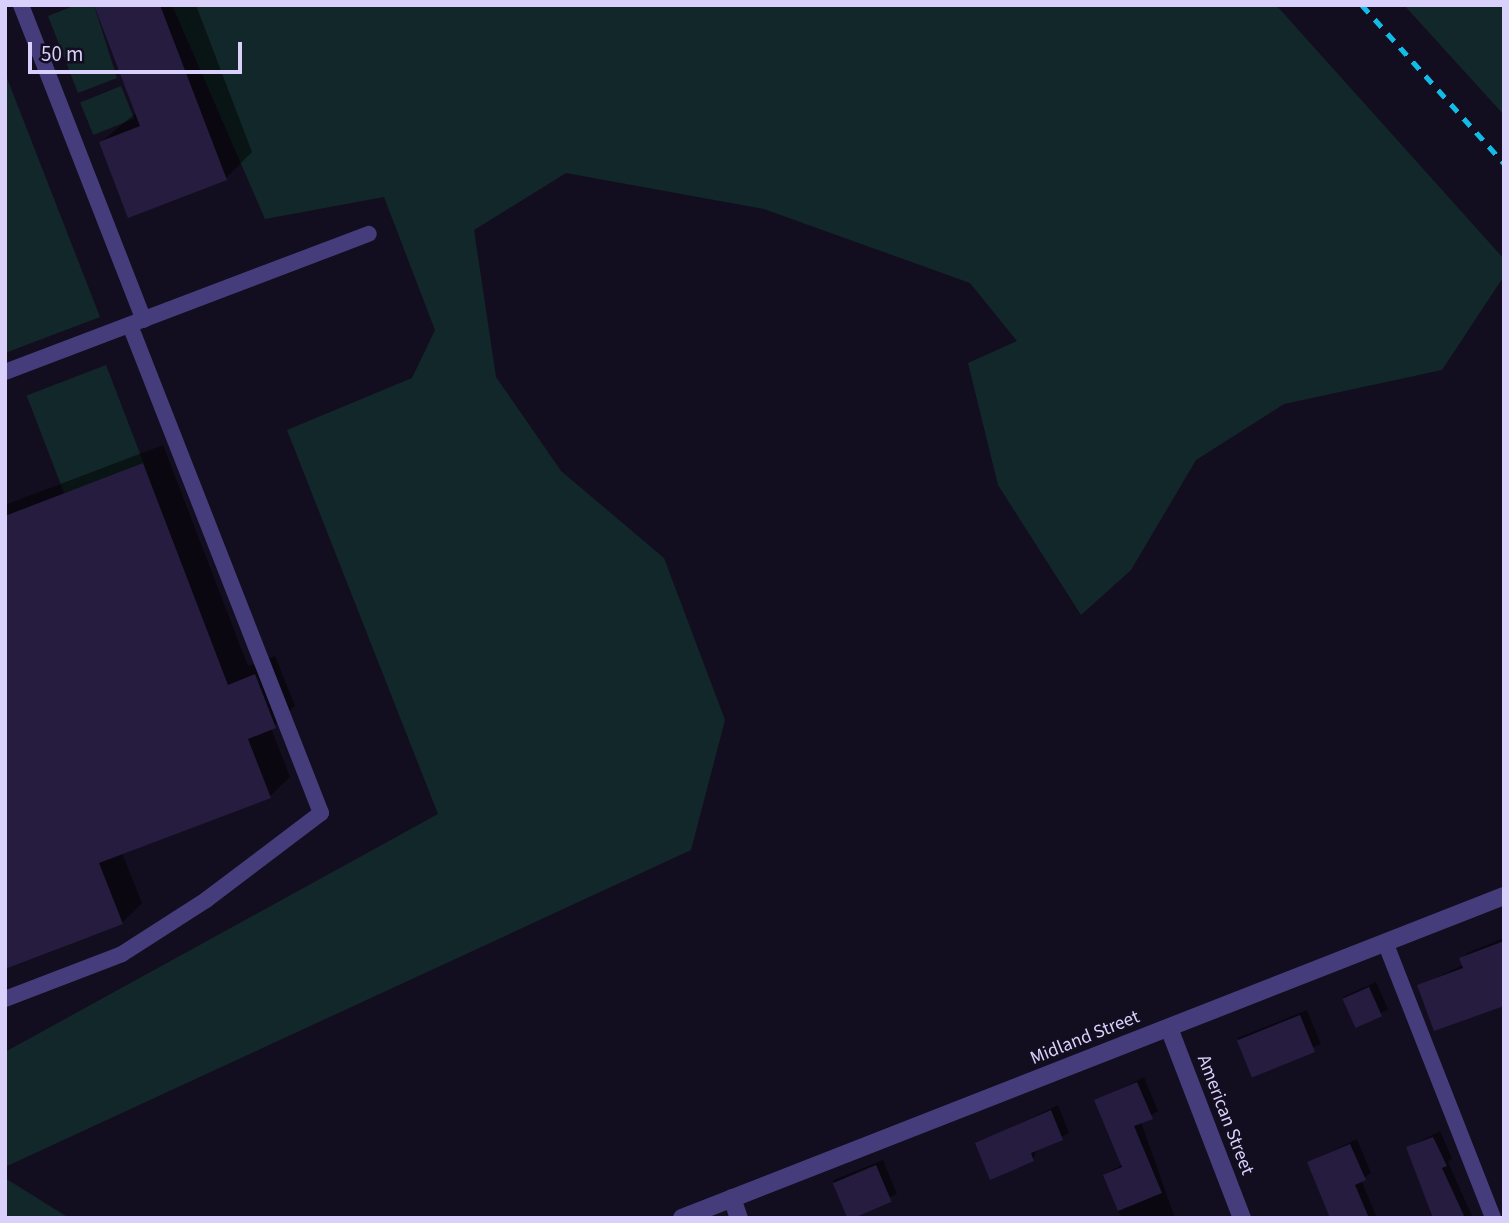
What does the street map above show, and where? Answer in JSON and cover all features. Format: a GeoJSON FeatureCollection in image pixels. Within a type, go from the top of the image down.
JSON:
{"type":"FeatureCollection","features":[{"type":"Feature","properties":{"kind":"street","name":"Midland Street"},"geometry":{"type":"LineString","coordinates":[[682,1218],[1504,896]]}},
{"type":"Feature","properties":{"kind":"street","name":"American Street"},"geometry":{"type":"LineString","coordinates":[[1169,1028],[1242,1218]]}},
{"type":"Feature","properties":{"kind":"street"},"geometry":{"type":"LineString","coordinates":[[732,1198],[739,1218]]}},
{"type":"Feature","properties":{"kind":"lane"},"geometry":{"type":"LineString","coordinates":[[5,999],[122,954],[206,900],[321,813],[21,5]]}},
{"type":"Feature","properties":{"kind":"lane"},"geometry":{"type":"LineString","coordinates":[[5,372],[369,234]]}},
{"type":"Feature","properties":{"kind":"lane"},"geometry":{"type":"LineString","coordinates":[[1385,942],[1493,1218]]}},
{"type":"Feature","properties":{"kind":"green space"},"geometry":{"type":"Polygon","coordinates":[[[76,5],[94,5],[117,78],[78,93],[48,16],[76,5]]]}},
{"type":"Feature","properties":{"kind":"green space"},"geometry":{"type":"Polygon","coordinates":[[[172,5],[1276,5],[1504,259],[1504,276],[1442,370],[1284,404],[1196,460],[1131,570],[1081,615],[998,485],[968,363],[1017,341],[970,283],[764,209],[566,173],[474,230],[496,377],[561,471],[664,558],[725,720],[691,850],[5,1167],[5,1052],[438,814],[287,430],[412,378],[435,330],[384,197],[265,219],[172,5]]]}},
{"type":"Feature","properties":{"kind":"green space"},"geometry":{"type":"Polygon","coordinates":[[[1404,5],[1504,5],[1504,115],[1404,5]]]}},
{"type":"Feature","properties":{"kind":"green space"},"geometry":{"type":"Polygon","coordinates":[[[5,73],[100,317],[5,353],[5,73]]]}},
{"type":"Feature","properties":{"kind":"green space"},"geometry":{"type":"Polygon","coordinates":[[[121,86],[134,118],[93,135],[80,102],[121,86]]]}},
{"type":"Feature","properties":{"kind":"green space"},"geometry":{"type":"Polygon","coordinates":[[[106,365],[144,463],[64,493],[27,395],[106,365]]]}},
{"type":"Feature","properties":{"kind":"green space"},"geometry":{"type":"Polygon","coordinates":[[[5,1178],[69,1218],[5,1218],[5,1178]]]}},
{"type":"Feature","properties":{"kind":"building"},"geometry":{"type":"Polygon","coordinates":[[[94,5],[160,5],[227,180],[128,218],[99,142],[140,126],[94,5]]]}},
{"type":"Feature","properties":{"kind":"building"},"geometry":{"type":"Polygon","coordinates":[[[143,463],[228,685],[255,674],[276,728],[248,739],[271,798],[99,863],[123,924],[5,969],[5,516],[143,463]]]}},
{"type":"Feature","properties":{"kind":"building"},"geometry":{"type":"Polygon","coordinates":[[[1504,941],[1504,1006],[1434,1031],[1417,985],[1463,968],[1459,958],[1504,941]]]}},
{"type":"Feature","properties":{"kind":"building"},"geometry":{"type":"Polygon","coordinates":[[[1369,987],[1382,1016],[1356,1028],[1343,999],[1369,987]]]}},
{"type":"Feature","properties":{"kind":"building"},"geometry":{"type":"Polygon","coordinates":[[[1300,1015],[1315,1052],[1252,1078],[1237,1040],[1300,1015]]]}},
{"type":"Feature","properties":{"kind":"building"},"geometry":{"type":"Polygon","coordinates":[[[1137,1082],[1153,1119],[1134,1126],[1162,1193],[1118,1211],[1103,1175],[1122,1167],[1094,1100],[1137,1082]]]}},
{"type":"Feature","properties":{"kind":"building"},"geometry":{"type":"Polygon","coordinates":[[[1051,1110],[1063,1140],[1031,1153],[1034,1161],[990,1180],[975,1143],[1051,1110]]]}},
{"type":"Feature","properties":{"kind":"building"},"geometry":{"type":"Polygon","coordinates":[[[1433,1137],[1447,1166],[1442,1168],[1465,1218],[1433,1218],[1406,1147],[1433,1137]]]}},
{"type":"Feature","properties":{"kind":"building"},"geometry":{"type":"Polygon","coordinates":[[[1350,1144],[1366,1180],[1355,1185],[1369,1218],[1330,1218],[1307,1162],[1350,1144]]]}},
{"type":"Feature","properties":{"kind":"building"},"geometry":{"type":"Polygon","coordinates":[[[876,1165],[892,1202],[847,1218],[833,1183],[876,1165]]]}},
{"type":"Feature","properties":{"kind":"railway"},"geometry":{"type":"LineString","coordinates":[[1362,5],[1504,163]]}}]}
